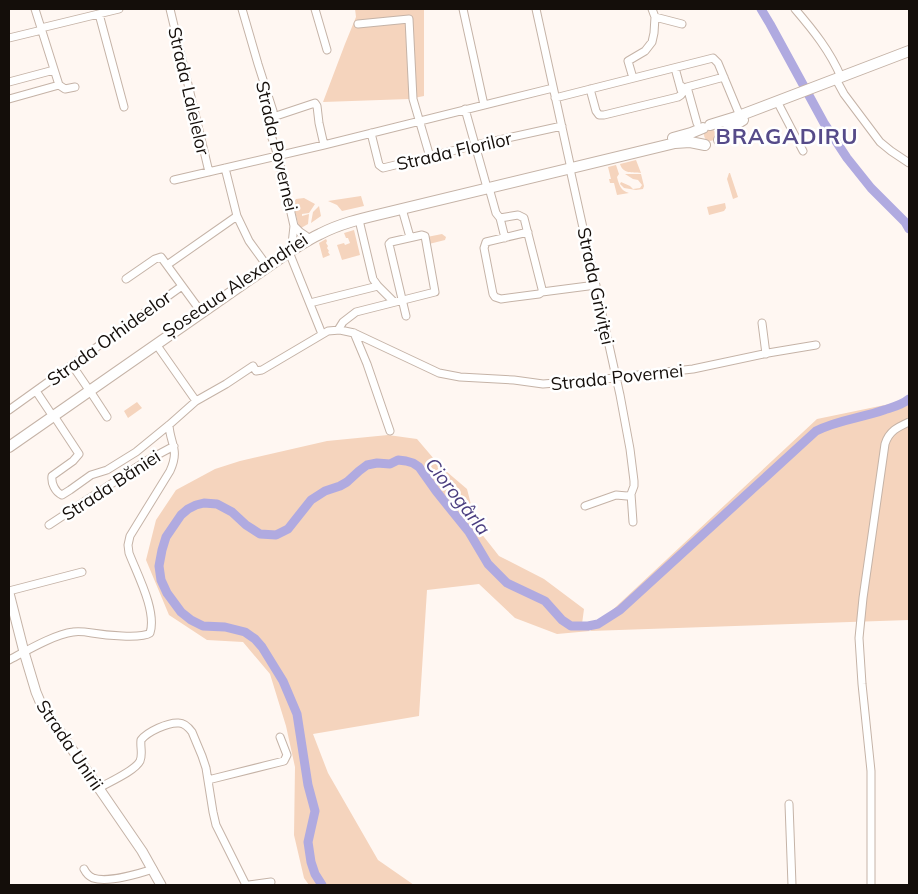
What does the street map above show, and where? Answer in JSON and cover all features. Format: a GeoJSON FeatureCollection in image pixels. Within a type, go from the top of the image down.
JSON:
{"type":"FeatureCollection","features":[{"type":"Feature","properties":{"kind":"highway","name":"Șoseaua Alexandriei"},"geometry":{"type":"LineString","coordinates":[[835,82],[909,51]]}},
{"type":"Feature","properties":{"kind":"highway","name":"Șoseaua Alexandriei"},"geometry":{"type":"LineString","coordinates":[[570,166],[691,133],[703,125],[740,116],[909,56]]}},
{"type":"Feature","properties":{"kind":"highway","name":"Șoseaua Alexandriei"},"geometry":{"type":"LineString","coordinates":[[88,389],[156,344],[306,236],[341,219],[676,143],[690,142],[713,145],[728,129],[743,119],[779,105],[789,99]]}},
{"type":"Feature","properties":{"kind":"highway"},"geometry":{"type":"LineString","coordinates":[[704,145],[699,138],[703,125],[716,128],[719,140]]}},
{"type":"Feature","properties":{"kind":"highway","name":"Șoseaua Alexandriei"},"geometry":{"type":"LineString","coordinates":[[9,447],[199,309],[265,263],[291,248],[340,225],[487,186]]}},
{"type":"Feature","properties":{"kind":"highway","name":"Șoseaua Alexandriei"},"geometry":{"type":"LineString","coordinates":[[9,440],[52,414]]}},
{"type":"Feature","properties":{"kind":"main road","name":"Strada Unirii"},"geometry":{"type":"LineString","coordinates":[[9,592],[24,652],[41,704],[142,851],[161,885]]}},
{"type":"Feature","properties":{"kind":"street"},"geometry":{"type":"LineString","coordinates":[[35,9],[59,85],[65,89],[75,87]]}},
{"type":"Feature","properties":{"kind":"street"},"geometry":{"type":"LineString","coordinates":[[9,38],[119,9]]}},
{"type":"Feature","properties":{"kind":"street","name":"Strada Lalelelor"},"geometry":{"type":"LineString","coordinates":[[170,9],[209,172]]}},
{"type":"Feature","properties":{"kind":"street","name":"Strada Povernei"},"geometry":{"type":"LineString","coordinates":[[242,9],[271,105],[273,117],[271,135],[278,156],[294,226],[291,248]]}},
{"type":"Feature","properties":{"kind":"street"},"geometry":{"type":"LineString","coordinates":[[315,9],[327,50]]}},
{"type":"Feature","properties":{"kind":"street"},"geometry":{"type":"LineString","coordinates":[[463,9],[484,105]]}},
{"type":"Feature","properties":{"kind":"street","name":"Strada Griviței"},"geometry":{"type":"LineString","coordinates":[[536,9],[625,420],[634,472],[634,486],[631,495],[633,522]]}},
{"type":"Feature","properties":{"kind":"street"},"geometry":{"type":"LineString","coordinates":[[632,78],[628,61],[651,45],[655,17],[652,9]]}},
{"type":"Feature","properties":{"kind":"street"},"geometry":{"type":"LineString","coordinates":[[795,9],[820,39],[830,55],[835,82],[880,142],[909,163]]}},
{"type":"Feature","properties":{"kind":"street"},"geometry":{"type":"LineString","coordinates":[[99,14],[124,107]]}},
{"type":"Feature","properties":{"kind":"street"},"geometry":{"type":"LineString","coordinates":[[655,17],[682,24]]}},
{"type":"Feature","properties":{"kind":"street"},"geometry":{"type":"LineString","coordinates":[[358,24],[409,19],[414,99],[430,157]]}},
{"type":"Feature","properties":{"kind":"street"},"geometry":{"type":"LineString","coordinates":[[555,98],[713,58],[718,63],[740,116]]}},
{"type":"Feature","properties":{"kind":"street"},"geometry":{"type":"LineString","coordinates":[[675,68],[703,125]]}},
{"type":"Feature","properties":{"kind":"street"},"geometry":{"type":"LineString","coordinates":[[9,82],[54,70]]}},
{"type":"Feature","properties":{"kind":"street"},"geometry":{"type":"LineString","coordinates":[[684,86],[724,77]]}},
{"type":"Feature","properties":{"kind":"street"},"geometry":{"type":"LineString","coordinates":[[9,99],[59,85]]}},
{"type":"Feature","properties":{"kind":"street"},"geometry":{"type":"LineString","coordinates":[[590,89],[596,111],[601,115],[678,97],[682,94],[684,86]]}},
{"type":"Feature","properties":{"kind":"street","name":"Strada Florilor"},"geometry":{"type":"LineString","coordinates":[[174,180],[553,88]]}},
{"type":"Feature","properties":{"kind":"street"},"geometry":{"type":"LineString","coordinates":[[273,117],[315,103],[324,144]]}},
{"type":"Feature","properties":{"kind":"street"},"geometry":{"type":"LineString","coordinates":[[779,105],[803,151]]}},
{"type":"Feature","properties":{"kind":"street"},"geometry":{"type":"LineString","coordinates":[[466,109],[487,186],[496,213],[500,218],[505,238]]}},
{"type":"Feature","properties":{"kind":"street","name":"Strada Florilor"},"geometry":{"type":"LineString","coordinates":[[371,132],[379,164],[382,168],[562,126]]}},
{"type":"Feature","properties":{"kind":"street"},"geometry":{"type":"LineString","coordinates":[[226,168],[237,216],[249,241],[265,263]]}},
{"type":"Feature","properties":{"kind":"street"},"geometry":{"type":"LineString","coordinates":[[402,209],[410,237]]}},
{"type":"Feature","properties":{"kind":"street"},"geometry":{"type":"LineString","coordinates":[[500,218],[520,215],[524,218],[542,292]]}},
{"type":"Feature","properties":{"kind":"street"},"geometry":{"type":"LineString","coordinates":[[167,265],[237,216]]}},
{"type":"Feature","properties":{"kind":"street"},"geometry":{"type":"LineString","coordinates":[[359,220],[373,279],[394,302]]}},
{"type":"Feature","properties":{"kind":"street"},"geometry":{"type":"LineString","coordinates":[[294,226],[306,236]]}},
{"type":"Feature","properties":{"kind":"street"},"geometry":{"type":"LineString","coordinates":[[528,232],[486,242],[484,246],[493,294],[497,298],[596,286]]}},
{"type":"Feature","properties":{"kind":"street"},"geometry":{"type":"LineString","coordinates":[[338,330],[343,322],[354,313],[394,302],[402,300],[435,292],[424,236],[421,235],[391,242],[389,245],[402,300],[406,316]]}},
{"type":"Feature","properties":{"kind":"street"},"geometry":{"type":"LineString","coordinates":[[9,660],[61,635],[73,632],[137,636],[150,633],[148,604],[129,554],[128,545],[130,536],[170,471],[174,460],[174,446],[169,425],[196,400],[226,384],[253,366],[256,371],[262,370],[323,333],[310,303],[291,248]]}},
{"type":"Feature","properties":{"kind":"street"},"geometry":{"type":"LineString","coordinates":[[126,279],[159,257],[162,258],[199,309]]}},
{"type":"Feature","properties":{"kind":"street","name":"Strada Orhideelor"},"geometry":{"type":"LineString","coordinates":[[9,410],[182,286]]}},
{"type":"Feature","properties":{"kind":"street"},"geometry":{"type":"LineString","coordinates":[[310,303],[378,286]]}},
{"type":"Feature","properties":{"kind":"street"},"geometry":{"type":"LineString","coordinates":[[762,323],[766,354]]}},
{"type":"Feature","properties":{"kind":"street","name":"Strada Povernei"},"geometry":{"type":"LineString","coordinates":[[323,333],[338,330],[354,334],[433,371],[449,375],[543,384],[703,368],[816,345]]}},
{"type":"Feature","properties":{"kind":"street"},"geometry":{"type":"LineString","coordinates":[[354,334],[367,364],[390,431]]}},
{"type":"Feature","properties":{"kind":"street"},"geometry":{"type":"LineString","coordinates":[[156,344],[196,400]]}},
{"type":"Feature","properties":{"kind":"street"},"geometry":{"type":"LineString","coordinates":[[72,365],[107,417]]}},
{"type":"Feature","properties":{"kind":"street","name":"Strada Orhideelor"},"geometry":{"type":"LineString","coordinates":[[36,391],[80,454],[52,476],[56,491],[62,494],[65,494],[91,475],[107,470],[136,452],[169,425]]}},
{"type":"Feature","properties":{"kind":"street"},"geometry":{"type":"LineString","coordinates":[[871,885],[870,772],[859,632],[887,439],[891,432],[909,422]]}},
{"type":"Feature","properties":{"kind":"street","name":"Strada Băniei"},"geometry":{"type":"LineString","coordinates":[[49,526],[146,460],[174,446]]}},
{"type":"Feature","properties":{"kind":"street"},"geometry":{"type":"LineString","coordinates":[[586,506],[616,495],[631,495]]}},
{"type":"Feature","properties":{"kind":"street"},"geometry":{"type":"LineString","coordinates":[[9,592],[82,572]]}},
{"type":"Feature","properties":{"kind":"street"},"geometry":{"type":"LineString","coordinates":[[99,788],[137,765],[141,755],[141,740],[146,735],[176,723],[184,724],[192,732],[202,756],[216,825],[247,885],[271,882]]}},
{"type":"Feature","properties":{"kind":"street"},"geometry":{"type":"LineString","coordinates":[[208,780],[284,761],[287,755],[280,736]]}},
{"type":"Feature","properties":{"kind":"street"},"geometry":{"type":"LineString","coordinates":[[788,804],[792,885]]}},
{"type":"Feature","properties":{"kind":"street"},"geometry":{"type":"LineString","coordinates":[[84,869],[95,879],[130,876],[153,869]]}},
{"type":"Feature","properties":{"kind":"shaded area"},"geometry":{"type":"Polygon","coordinates":[[[355,9],[424,9],[424,96],[409,99],[323,102],[356,17],[355,9]]]}},
{"type":"Feature","properties":{"kind":"shaded area"},"geometry":{"type":"Polygon","coordinates":[[[710,129],[716,135],[710,141],[704,135],[710,129]]]}},
{"type":"Feature","properties":{"kind":"shaded area"},"geometry":{"type":"Polygon","coordinates":[[[636,160],[641,173],[626,171],[621,167],[620,164],[636,160]]]}},
{"type":"Feature","properties":{"kind":"shaded area"},"geometry":{"type":"Polygon","coordinates":[[[616,165],[620,185],[624,191],[629,193],[617,195],[614,183],[610,183],[608,167],[616,165]]]}},
{"type":"Feature","properties":{"kind":"shaded area"},"geometry":{"type":"Polygon","coordinates":[[[729,173],[738,197],[733,199],[727,179],[729,173]]]}},
{"type":"Feature","properties":{"kind":"shaded area"},"geometry":{"type":"Polygon","coordinates":[[[625,174],[641,174],[643,189],[636,190],[624,188],[620,184],[621,182],[633,189],[640,188],[642,185],[638,180],[625,174]]]}},
{"type":"Feature","properties":{"kind":"shaded area"},"geometry":{"type":"Polygon","coordinates":[[[361,196],[364,206],[342,211],[337,205],[328,201],[336,200],[361,196]]]}},
{"type":"Feature","properties":{"kind":"shaded area"},"geometry":{"type":"Polygon","coordinates":[[[304,198],[315,204],[309,213],[302,214],[302,216],[309,214],[308,224],[301,228],[299,227],[293,204],[296,199],[304,198]]]}},
{"type":"Feature","properties":{"kind":"shaded area"},"geometry":{"type":"Polygon","coordinates":[[[725,203],[726,208],[724,211],[709,215],[707,207],[725,203]]]}},
{"type":"Feature","properties":{"kind":"shaded area"},"geometry":{"type":"Polygon","coordinates":[[[319,206],[321,216],[311,223],[313,212],[319,206]]]}},
{"type":"Feature","properties":{"kind":"shaded area"},"geometry":{"type":"Polygon","coordinates":[[[354,230],[360,255],[342,260],[337,245],[350,243],[344,233],[354,230]]]}},
{"type":"Feature","properties":{"kind":"shaded area"},"geometry":{"type":"Polygon","coordinates":[[[442,234],[446,237],[445,240],[429,244],[427,237],[442,234]]]}},
{"type":"Feature","properties":{"kind":"shaded area"},"geometry":{"type":"Polygon","coordinates":[[[326,239],[330,255],[323,258],[319,243],[326,239]]]}},
{"type":"Feature","properties":{"kind":"shaded area"},"geometry":{"type":"Polygon","coordinates":[[[909,400],[909,620],[590,631],[817,419],[909,400]]]}},
{"type":"Feature","properties":{"kind":"shaded area"},"geometry":{"type":"Polygon","coordinates":[[[137,402],[142,408],[128,418],[124,411],[137,402]]]}},
{"type":"Feature","properties":{"kind":"shaded area"},"geometry":{"type":"Polygon","coordinates":[[[388,435],[417,439],[440,466],[467,489],[477,528],[499,556],[544,579],[584,609],[582,624],[590,631],[557,634],[515,618],[479,584],[427,590],[419,716],[313,734],[328,773],[378,860],[414,885],[309,885],[304,878],[294,835],[295,767],[286,726],[270,674],[243,642],[207,640],[169,615],[146,560],[156,520],[176,490],[215,469],[240,461],[327,441],[388,435]]]}},
{"type":"Feature","properties":{"kind":"waterway","name":"Ciorogârla"},"geometry":{"type":"LineString","coordinates":[[761,9],[824,123],[847,158],[871,188],[905,222],[909,229]]}},
{"type":"Feature","properties":{"kind":"waterway","name":"Ciorogârla"},"geometry":{"type":"LineString","coordinates":[[322,885],[315,874],[311,862],[308,842],[315,811],[308,785],[297,714],[283,681],[255,639],[245,632],[225,627],[203,626],[191,620],[181,612],[167,593],[161,580],[159,566],[166,537],[181,515],[188,509],[204,503],[217,504],[232,512],[246,525],[260,534],[276,535],[288,529],[311,500],[325,491],[347,482],[367,465],[377,463],[390,464],[398,460],[413,463],[419,467],[469,532],[488,564],[507,583],[545,601],[562,620],[571,626],[588,626],[598,624],[620,610],[816,431],[832,424],[894,407],[909,399]]}},
{"type":"Feature","properties":{"kind":"district","name":"BRAGADIRU"},"geometry":{"type":"Point","coordinates":[787,136]}}]}
